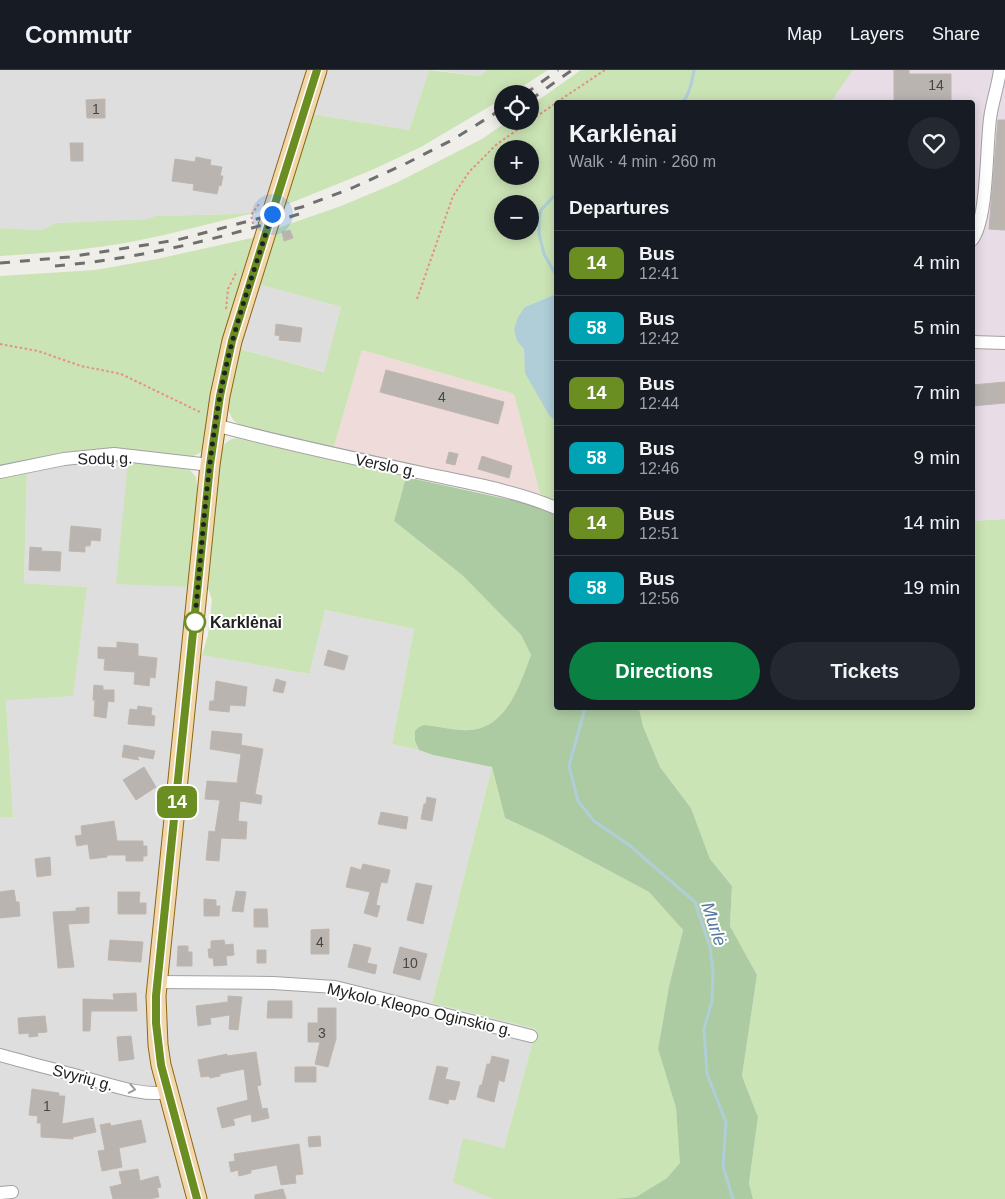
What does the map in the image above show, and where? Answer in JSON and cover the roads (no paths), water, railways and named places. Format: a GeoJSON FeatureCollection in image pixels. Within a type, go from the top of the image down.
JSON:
{"type":"FeatureCollection","features":[{"type":"Feature","properties":{"kind":"main road"},"geometry":{"type":"LineString","coordinates":[[197,1199],[168,1092],[158,1045],[156,1005],[210,465],[215,425],[232,341],[317,70]]}},
{"type":"Feature","properties":{"kind":"street"},"geometry":{"type":"LineString","coordinates":[[309,70],[317,70]]}},
{"type":"Feature","properties":{"kind":"street"},"geometry":{"type":"LineString","coordinates":[[975,236],[978,233],[982,218],[989,128],[1000,70]]}},
{"type":"Feature","properties":{"kind":"street"},"geometry":{"type":"LineString","coordinates":[[975,342],[1005,343]]}},
{"type":"Feature","properties":{"kind":"street","name":"Verslo g."},"geometry":{"type":"LineString","coordinates":[[215,425],[322,452],[484,486],[554,507]]}},
{"type":"Feature","properties":{"kind":"street","name":"Sodų g."},"geometry":{"type":"LineString","coordinates":[[0,472],[64,459],[106,455],[210,465]]}},
{"type":"Feature","properties":{"kind":"street","name":"Mykolo Kleopo Oginskio g."},"geometry":{"type":"LineString","coordinates":[[158,982],[273,983],[335,987],[531,1036]]}},
{"type":"Feature","properties":{"kind":"street","name":"Svyrių g."},"geometry":{"type":"LineString","coordinates":[[0,1055],[121,1087],[150,1092],[168,1092]]}},
{"type":"Feature","properties":{"kind":"water"},"geometry":{"type":"Polygon","coordinates":[[[554,295],[554,419],[549,415],[525,373],[524,349],[517,341],[514,329],[518,317],[525,307],[554,295]]]}},
{"type":"Feature","properties":{"kind":"waterway","name":"Murlė"},"geometry":{"type":"LineString","coordinates":[[684,100],[689,91],[694,70]]}},
{"type":"Feature","properties":{"kind":"waterway","name":"Murlė"},"geometry":{"type":"LineString","coordinates":[[554,196],[541,210],[539,220],[539,234],[544,254],[554,272]]}},
{"type":"Feature","properties":{"kind":"waterway","name":"Murlė"},"geometry":{"type":"LineString","coordinates":[[584,710],[569,766],[578,801],[594,821],[629,845],[695,902],[710,947],[713,972],[712,1001],[704,1029],[707,1074],[726,1122],[723,1166],[733,1199]]}},
{"type":"Feature","properties":{"kind":"railway"},"geometry":{"type":"LineString","coordinates":[[537,85],[558,70]]}},
{"type":"Feature","properties":{"kind":"railway"},"geometry":{"type":"LineString","coordinates":[[539,94],[572,70]]}},
{"type":"Feature","properties":{"kind":"railway"},"geometry":{"type":"LineString","coordinates":[[0,263],[69,257],[177,240],[302,207],[352,188],[407,163],[452,140],[494,114]]}},
{"type":"Feature","properties":{"kind":"railway"},"geometry":{"type":"LineString","coordinates":[[55,266],[86,263],[178,247],[239,232],[299,214]]}},
{"type":"Feature","properties":{"kind":"place","name":"Karklėnai"},"geometry":{"type":"Point","coordinates":[195,622]}}]}
